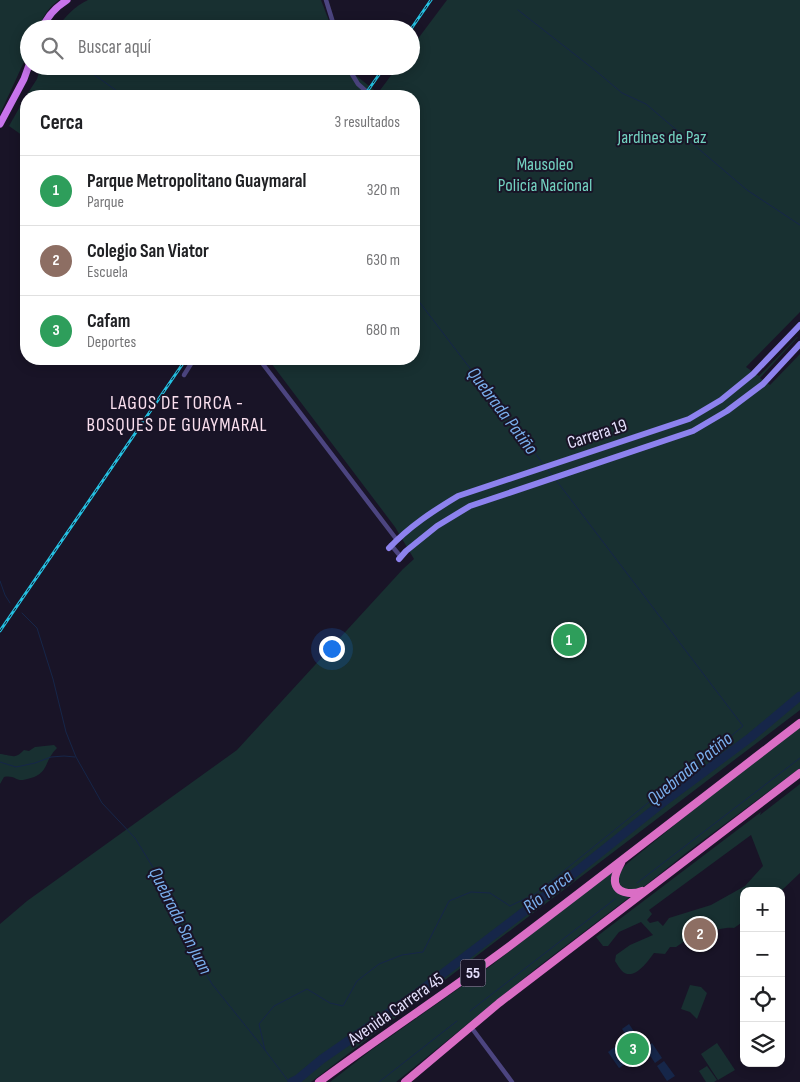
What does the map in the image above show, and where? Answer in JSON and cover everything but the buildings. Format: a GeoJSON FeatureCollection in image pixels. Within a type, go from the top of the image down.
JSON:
{"type":"FeatureCollection","features":[{"type":"Feature","properties":{"kind":"highway","name":"Avenida Carrera 45"},"geometry":{"type":"LineString","coordinates":[[319,1082],[506,949],[800,723]]}},
{"type":"Feature","properties":{"kind":"highway","name":"55"},"geometry":{"type":"LineString","coordinates":[[405,1082],[572,946],[800,773]]}},
{"type":"Feature","properties":{"kind":"highway"},"geometry":{"type":"LineString","coordinates":[[624,859],[615,878],[615,882],[620,890],[633,894],[648,889]]}},
{"type":"Feature","properties":{"kind":"main road"},"geometry":{"type":"LineString","coordinates":[[46,20],[67,0]]}},
{"type":"Feature","properties":{"kind":"main road"},"geometry":{"type":"LineString","coordinates":[[0,124],[25,75]]}},
{"type":"Feature","properties":{"kind":"main road","name":"Carrera 19"},"geometry":{"type":"LineString","coordinates":[[390,547],[427,514],[458,496],[689,419],[721,400],[740,385],[800,325]]}},
{"type":"Feature","properties":{"kind":"main road","name":"Carrera 19"},"geometry":{"type":"LineString","coordinates":[[400,558],[437,526],[470,506],[693,431],[726,412],[763,384],[800,344]]}},
{"type":"Feature","properties":{"kind":"street"},"geometry":{"type":"LineString","coordinates":[[326,0],[332,20]]}},
{"type":"Feature","properties":{"kind":"street"},"geometry":{"type":"LineString","coordinates":[[352,75],[365,90]]}},
{"type":"Feature","properties":{"kind":"street"},"geometry":{"type":"LineString","coordinates":[[184,374],[190,365]]}},
{"type":"Feature","properties":{"kind":"street"},"geometry":{"type":"LineString","coordinates":[[265,365],[397,540]]}},
{"type":"Feature","properties":{"kind":"street"},"geometry":{"type":"LineString","coordinates":[[390,547],[400,558]]}},
{"type":"Feature","properties":{"kind":"street"},"geometry":{"type":"LineString","coordinates":[[471,1027],[512,1082]]}},
{"type":"Feature","properties":{"kind":"green space"},"geometry":{"type":"Polygon","coordinates":[[[0,0],[59,0],[42,20],[20,20],[20,71],[0,114],[0,0]]]}},
{"type":"Feature","properties":{"kind":"green space"},"geometry":{"type":"Polygon","coordinates":[[[88,0],[321,0],[329,20],[63,20],[79,5],[88,0]]]}},
{"type":"Feature","properties":{"kind":"green space"},"geometry":{"type":"Polygon","coordinates":[[[447,0],[800,0],[800,312],[746,367],[759,376],[798,337],[760,378],[770,385],[800,354],[800,710],[311,1082],[0,1082],[0,924],[27,901],[237,750],[414,559],[395,527],[273,365],[420,365],[420,90],[380,90],[391,75],[420,75],[420,36],[447,0]]]}},
{"type":"Feature","properties":{"kind":"green space"},"geometry":{"type":"Polygon","coordinates":[[[38,75],[355,75],[374,90],[30,90],[38,75]]]}},
{"type":"Feature","properties":{"kind":"green space"},"geometry":{"type":"Polygon","coordinates":[[[20,107],[20,134],[9,126],[20,107]]]}},
{"type":"Feature","properties":{"kind":"green space"},"geometry":{"type":"Polygon","coordinates":[[[800,727],[800,768],[646,885],[627,891],[619,884],[619,873],[629,862],[800,727]]]}},
{"type":"Feature","properties":{"kind":"green space"},"geometry":{"type":"Polygon","coordinates":[[[54,745],[57,748],[52,753],[45,768],[38,775],[23,780],[4,777],[0,784],[0,754],[14,756],[19,755],[24,750],[29,751],[35,747],[54,745]]]}},
{"type":"Feature","properties":{"kind":"green space"},"geometry":{"type":"Polygon","coordinates":[[[800,784],[800,873],[785,887],[743,887],[763,866],[751,835],[649,910],[652,914],[647,920],[650,923],[658,921],[663,926],[669,918],[711,905],[740,889],[740,924],[734,928],[720,929],[707,933],[701,930],[676,947],[670,947],[665,954],[654,953],[636,972],[627,974],[622,971],[615,961],[616,955],[630,945],[653,935],[641,922],[619,932],[608,946],[603,946],[596,937],[761,812],[760,815],[800,784]]]}},
{"type":"Feature","properties":{"kind":"green space"},"geometry":{"type":"Polygon","coordinates":[[[613,870],[612,880],[631,896],[539,966],[396,1082],[330,1082],[370,1051],[492,965],[613,870]]]}},
{"type":"Feature","properties":{"kind":"green space"},"geometry":{"type":"Polygon","coordinates":[[[690,985],[701,987],[707,993],[697,1019],[690,1012],[681,1009],[690,985]]]}},
{"type":"Feature","properties":{"kind":"green space"},"geometry":{"type":"Polygon","coordinates":[[[717,1043],[735,1070],[718,1080],[701,1054],[717,1043]]]}},
{"type":"Feature","properties":{"kind":"green space"},"geometry":{"type":"Polygon","coordinates":[[[707,1066],[717,1080],[714,1082],[706,1082],[699,1071],[707,1066]]]}},
{"type":"Feature","properties":{"kind":"water"},"geometry":{"type":"Polygon","coordinates":[[[629,1024],[639,1039],[632,1044],[622,1029],[629,1024]]]}},
{"type":"Feature","properties":{"kind":"water"},"geometry":{"type":"Polygon","coordinates":[[[652,1043],[662,1058],[655,1063],[645,1048],[652,1043]]]}},
{"type":"Feature","properties":{"kind":"water"},"geometry":{"type":"Polygon","coordinates":[[[616,1046],[627,1063],[619,1068],[608,1052],[616,1046]]]}},
{"type":"Feature","properties":{"kind":"water"},"geometry":{"type":"Polygon","coordinates":[[[664,1061],[675,1076],[667,1081],[657,1066],[664,1061]]]}},
{"type":"Feature","properties":{"kind":"waterway"},"geometry":{"type":"LineString","coordinates":[[518,10],[622,93],[646,104],[747,190],[800,225]]}},
{"type":"Feature","properties":{"kind":"waterway","name":"Quebrada Patiño"},"geometry":{"type":"LineString","coordinates":[[95,75],[116,90]]}},
{"type":"Feature","properties":{"kind":"waterway","name":"Quebrada Patiño"},"geometry":{"type":"LineString","coordinates":[[420,303],[544,465]]}},
{"type":"Feature","properties":{"kind":"waterway","name":"Quebrada Patiño"},"geometry":{"type":"LineString","coordinates":[[546,468],[552,475]]}},
{"type":"Feature","properties":{"kind":"waterway","name":"Quebrada Patiño"},"geometry":{"type":"LineString","coordinates":[[265,1050],[259,1024],[274,1006],[307,989],[330,1003],[343,1006],[357,981],[379,964],[402,955],[423,952],[449,901],[471,892],[490,893],[510,906],[535,894],[743,726],[556,480]]}},
{"type":"Feature","properties":{"kind":"waterway","name":"Quebrada San Juan"},"geometry":{"type":"LineString","coordinates":[[0,581],[10,603]]}},
{"type":"Feature","properties":{"kind":"waterway","name":"Quebrada San Juan"},"geometry":{"type":"LineString","coordinates":[[22,613],[37,628],[53,679],[66,732],[76,757],[102,803],[135,838],[165,887],[188,943],[212,984],[289,1082]]}},
{"type":"Feature","properties":{"kind":"waterway","name":"Río Torca"},"geometry":{"type":"LineString","coordinates":[[292,1082],[416,994],[567,879],[661,804],[751,737],[800,696]]}},
{"type":"Feature","properties":{"kind":"waterway","name":"Quebrada San Juan"},"geometry":{"type":"LineString","coordinates":[[0,762],[16,767],[51,757],[75,757]]}},
{"type":"Feature","properties":{"kind":"waterway"},"geometry":{"type":"LineString","coordinates":[[637,883],[800,758]]}},
{"type":"Feature","properties":{"kind":"waterway"},"geometry":{"type":"LineString","coordinates":[[470,1011],[615,899]]}},
{"type":"Feature","properties":{"kind":"waterway"},"geometry":{"type":"LineString","coordinates":[[379,1082],[457,1021]]}},
{"type":"Feature","properties":{"kind":"railway"},"geometry":{"type":"LineString","coordinates":[[417,20],[431,0]]}},
{"type":"Feature","properties":{"kind":"railway"},"geometry":{"type":"LineString","coordinates":[[368,90],[379,75]]}},
{"type":"Feature","properties":{"kind":"railway"},"geometry":{"type":"LineString","coordinates":[[0,631],[182,365]]}},
{"type":"Feature","properties":{"kind":"place","name":"Parque Metropolitano Guaymaral"},"geometry":{"type":"Point","coordinates":[569,640]}},
{"type":"Feature","properties":{"kind":"place","name":"Colegio San Viator"},"geometry":{"type":"Point","coordinates":[700,934]}},
{"type":"Feature","properties":{"kind":"place","name":"Cafam"},"geometry":{"type":"Point","coordinates":[633,1049]}},
{"type":"Feature","properties":{"kind":"district","name":"LAGOS DE TORCA - BOSQUES DE GUAYMARAL"},"geometry":{"type":"Point","coordinates":[177,414]}},
{"type":"Feature","properties":{"kind":"park label","name":"Jardines de Paz"},"geometry":{"type":"Point","coordinates":[662,137]}},
{"type":"Feature","properties":{"kind":"park label","name":"Mausoleo Policía Nacional"},"geometry":{"type":"Point","coordinates":[545,174]}}]}
